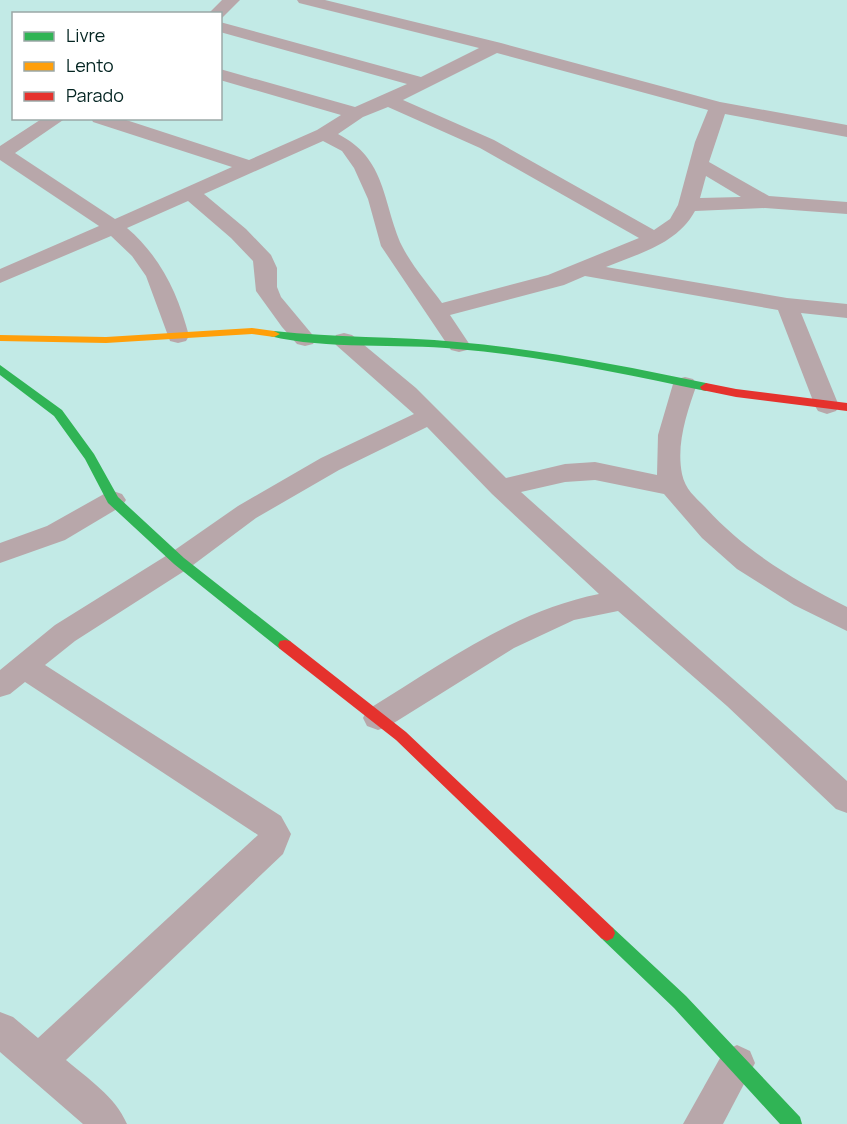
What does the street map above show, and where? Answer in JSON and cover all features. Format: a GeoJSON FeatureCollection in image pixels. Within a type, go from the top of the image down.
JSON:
{"type":"FeatureCollection","features":[{"type":"Feature","properties":{"kind":"street"},"geometry":{"type":"LineString","coordinates":[[218,12],[232,0]]}},
{"type":"Feature","properties":{"kind":"street"},"geometry":{"type":"LineString","coordinates":[[305,0],[495,47],[718,107],[847,131]]}},
{"type":"Feature","properties":{"kind":"street"},"geometry":{"type":"LineString","coordinates":[[222,28],[421,82]]}},
{"type":"Feature","properties":{"kind":"street"},"geometry":{"type":"LineString","coordinates":[[0,277],[324,134],[356,113],[388,100],[495,47]]}},
{"type":"Feature","properties":{"kind":"street"},"geometry":{"type":"LineString","coordinates":[[222,75],[356,113]]}},
{"type":"Feature","properties":{"kind":"street"},"geometry":{"type":"LineString","coordinates":[[388,100],[488,144],[655,239]]}},
{"type":"Feature","properties":{"kind":"street"},"geometry":{"type":"LineString","coordinates":[[437,311],[556,280],[655,239],[678,223],[688,205],[718,107]]}},
{"type":"Feature","properties":{"kind":"street"},"geometry":{"type":"LineString","coordinates":[[54,120],[1,153],[113,226],[151,266],[167,295],[178,336]]}},
{"type":"Feature","properties":{"kind":"street"},"geometry":{"type":"LineString","coordinates":[[106,120],[250,167]]}},
{"type":"Feature","properties":{"kind":"street"},"geometry":{"type":"LineString","coordinates":[[324,134],[349,147],[364,167],[378,199],[392,246],[459,345]]}},
{"type":"Feature","properties":{"kind":"street"},"geometry":{"type":"LineString","coordinates":[[699,164],[765,202]]}},
{"type":"Feature","properties":{"kind":"street"},"geometry":{"type":"LineString","coordinates":[[190,193],[264,261],[268,275],[265,283],[268,295],[305,339]]}},
{"type":"Feature","properties":{"kind":"street"},"geometry":{"type":"LineString","coordinates":[[688,205],[765,202],[847,208]]}},
{"type":"Feature","properties":{"kind":"street"},"geometry":{"type":"LineString","coordinates":[[582,269],[787,305],[847,311]]}},
{"type":"Feature","properties":{"kind":"street"},"geometry":{"type":"LineString","coordinates":[[787,305],[837,406]]}},
{"type":"Feature","properties":{"kind":"street"},"geometry":{"type":"LineString","coordinates":[[0,338],[106,340],[252,331],[305,339],[391,340],[459,345],[582,361],[685,384],[837,406]]}},
{"type":"Feature","properties":{"kind":"street"},"geometry":{"type":"LineString","coordinates":[[344,340],[408,393],[501,488],[623,600],[737,698],[847,800]]}},
{"type":"Feature","properties":{"kind":"street"},"geometry":{"type":"LineString","coordinates":[[0,369],[58,413],[90,457],[112,500],[179,561],[401,736],[680,1002],[793,1124]]}},
{"type":"Feature","properties":{"kind":"street"},"geometry":{"type":"LineString","coordinates":[[685,384],[673,417],[668,455],[673,487],[733,554],[770,580],[847,620]]}},
{"type":"Feature","properties":{"kind":"street"},"geometry":{"type":"LineString","coordinates":[[39,1061],[273,844],[275,834],[270,826],[12,676],[64,633],[179,561],[247,512],[330,464],[430,416]]}},
{"type":"Feature","properties":{"kind":"street"},"geometry":{"type":"LineString","coordinates":[[501,488],[565,473],[595,471],[673,487]]}},
{"type":"Feature","properties":{"kind":"street"},"geometry":{"type":"LineString","coordinates":[[0,553],[56,533],[112,500]]}},
{"type":"Feature","properties":{"kind":"street"},"geometry":{"type":"LineString","coordinates":[[378,718],[504,640],[568,611],[623,600]]}},
{"type":"Feature","properties":{"kind":"street"},"geometry":{"type":"LineString","coordinates":[[0,1029],[89,1103],[108,1124]]}},
{"type":"Feature","properties":{"kind":"street"},"geometry":{"type":"LineString","coordinates":[[702,1124],[737,1063]]}},
{"type":"Feature","properties":{"kind":"traffic: fast"},"geometry":{"type":"LineString","coordinates":[[274,334],[319,339],[434,343],[488,348],[582,362],[706,387]]}},
{"type":"Feature","properties":{"kind":"traffic: fast"},"geometry":{"type":"LineString","coordinates":[[0,369],[58,413],[90,457],[113,500],[179,561],[285,645]]}},
{"type":"Feature","properties":{"kind":"traffic: fast"},"geometry":{"type":"LineString","coordinates":[[607,933],[680,1002],[793,1124]]}},
{"type":"Feature","properties":{"kind":"traffic: slow"},"geometry":{"type":"LineString","coordinates":[[0,338],[106,340],[252,331],[274,334]]}},
{"type":"Feature","properties":{"kind":"traffic: jam"},"geometry":{"type":"LineString","coordinates":[[706,387],[847,407]]}},
{"type":"Feature","properties":{"kind":"traffic: jam"},"geometry":{"type":"LineString","coordinates":[[285,645],[401,736],[607,933]]}}]}
